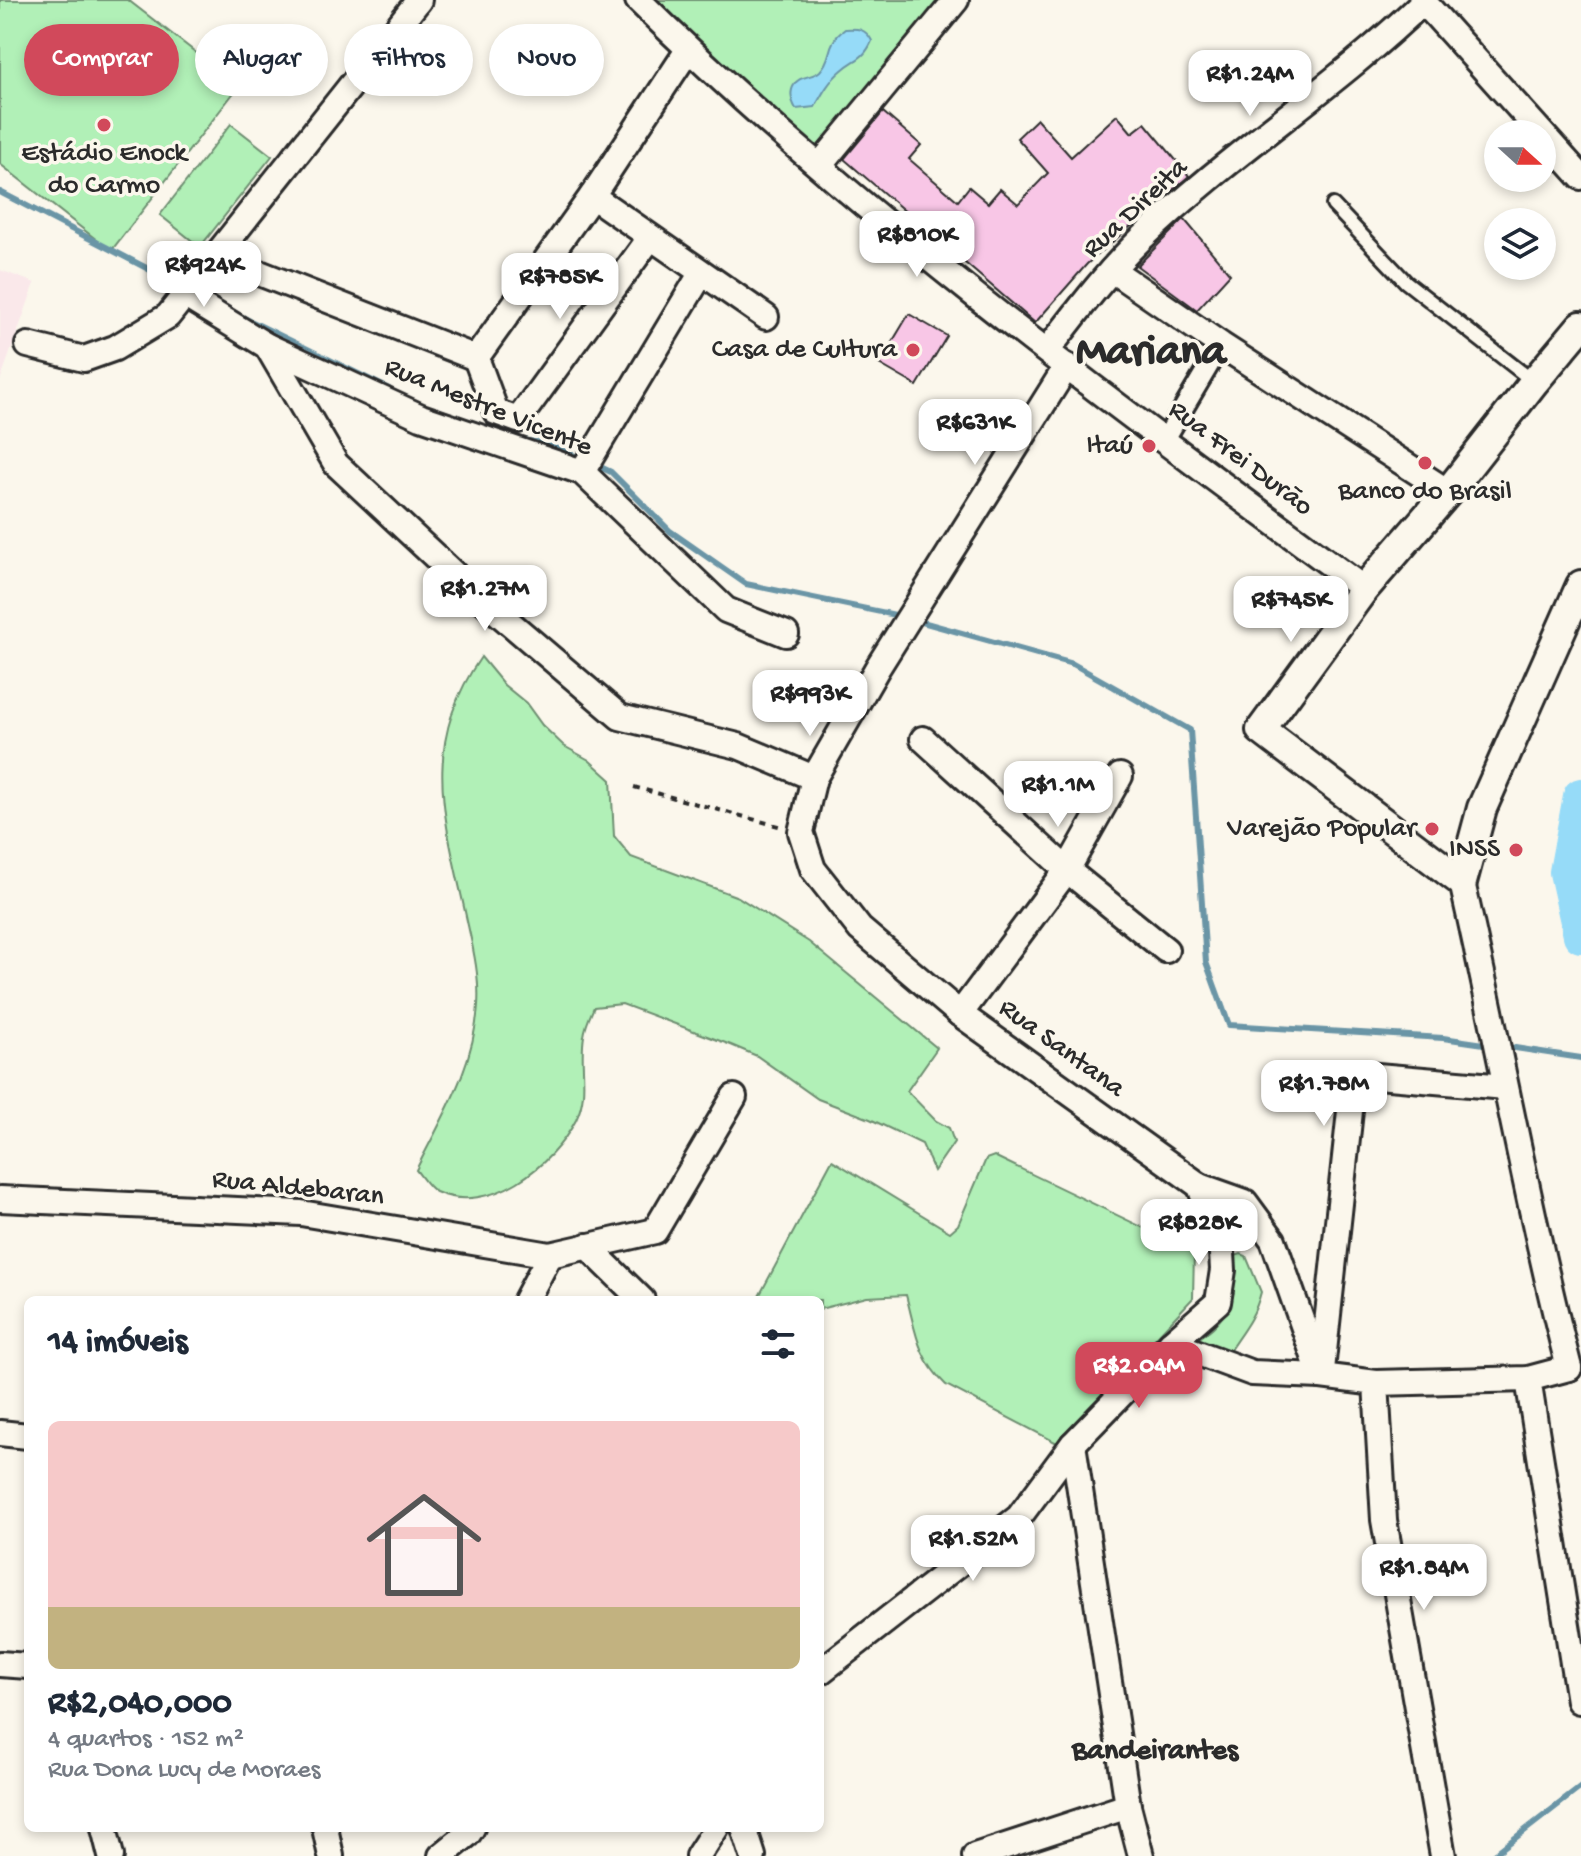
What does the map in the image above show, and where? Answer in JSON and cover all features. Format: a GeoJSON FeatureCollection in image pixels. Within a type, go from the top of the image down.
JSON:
{"type":"FeatureCollection","features":[{"type":"Feature","properties":{"kind":"street"},"geometry":{"type":"LineString","coordinates":[[28,345],[84,359],[115,348],[168,316],[419,0]]}},
{"type":"Feature","properties":{"kind":"street","name":"Rua Frei Durão"},"geometry":{"type":"LineString","coordinates":[[638,0],[688,50],[966,289],[1364,589]]}},
{"type":"Feature","properties":{"kind":"street"},"geometry":{"type":"LineString","coordinates":[[820,165],[956,0]]}},
{"type":"Feature","properties":{"kind":"street"},"geometry":{"type":"LineString","coordinates":[[1424,1],[1581,177]]}},
{"type":"Feature","properties":{"kind":"street","name":"Rua Direita"},"geometry":{"type":"LineString","coordinates":[[1057,359],[1112,270],[1185,201],[1364,56],[1424,1]]}},
{"type":"Feature","properties":{"kind":"street"},"geometry":{"type":"LineString","coordinates":[[476,358],[592,196],[688,50]]}},
{"type":"Feature","properties":{"kind":"street"},"geometry":{"type":"LineString","coordinates":[[592,196],[766,317]]}},
{"type":"Feature","properties":{"kind":"street"},"geometry":{"type":"LineString","coordinates":[[476,358],[496,412],[518,420],[650,238]]}},
{"type":"Feature","properties":{"kind":"street"},"geometry":{"type":"LineString","coordinates":[[208,265],[476,358]]}},
{"type":"Feature","properties":{"kind":"street"},"geometry":{"type":"LineString","coordinates":[[1112,270],[1221,345],[1448,492]]}},
{"type":"Feature","properties":{"kind":"street"},"geometry":{"type":"LineString","coordinates":[[582,472],[701,274]]}},
{"type":"Feature","properties":{"kind":"street","name":"Rua Mestre Vicente"},"geometry":{"type":"LineString","coordinates":[[184,295],[267,346],[421,417],[582,472],[726,610],[786,634]]}},
{"type":"Feature","properties":{"kind":"street"},"geometry":{"type":"LineString","coordinates":[[1462,882],[1261,730],[1364,589],[1448,492],[1534,382],[1577,338]]}},
{"type":"Feature","properties":{"kind":"street"},"geometry":{"type":"LineString","coordinates":[[1164,441],[1221,345]]}},
{"type":"Feature","properties":{"kind":"street"},"geometry":{"type":"LineString","coordinates":[[267,346],[336,464],[470,589],[620,717],[738,746],[814,778]]}},
{"type":"Feature","properties":{"kind":"street"},"geometry":{"type":"LineString","coordinates":[[801,832],[814,778],[925,593],[1057,359]]}},
{"type":"Feature","properties":{"kind":"street"},"geometry":{"type":"LineString","coordinates":[[1171,1343],[1252,1373],[1321,1376],[1376,1383],[1528,1379],[1575,1374],[1538,1247],[1496,1033],[1462,882],[1482,808],[1581,585]]}},
{"type":"Feature","properties":{"kind":"street"},"geometry":{"type":"LineString","coordinates":[[923,739],[1067,870],[1166,950]]}},
{"type":"Feature","properties":{"kind":"street"},"geometry":{"type":"LineString","coordinates":[[960,1014],[1067,870],[1120,776]]}},
{"type":"Feature","properties":{"kind":"street","name":"Rua Santana"},"geometry":{"type":"LineString","coordinates":[[801,832],[813,869],[860,929],[960,1014],[1200,1186],[1245,1202],[1273,1240],[1321,1376]]}},
{"type":"Feature","properties":{"kind":"street"},"geometry":{"type":"LineString","coordinates":[[1321,1376],[1354,1074],[1505,1087]]}},
{"type":"Feature","properties":{"kind":"street","name":"Rua Aldebaran"},"geometry":{"type":"LineString","coordinates":[[0,1199],[301,1213],[550,1255],[655,1231],[734,1097]]}},
{"type":"Feature","properties":{"kind":"street"},"geometry":{"type":"LineString","coordinates":[[824,1669],[1019,1517],[1073,1444],[1171,1343],[1218,1302],[1222,1253],[1200,1186]]}},
{"type":"Feature","properties":{"kind":"street"},"geometry":{"type":"LineString","coordinates":[[587,1246],[638,1296]]}},
{"type":"Feature","properties":{"kind":"street"},"geometry":{"type":"LineString","coordinates":[[528,1296],[550,1255]]}},
{"type":"Feature","properties":{"kind":"street"},"geometry":{"type":"LineString","coordinates":[[1528,1379],[1579,1701]]}},
{"type":"Feature","properties":{"kind":"street"},"geometry":{"type":"LineString","coordinates":[[1376,1383],[1384,1520],[1442,1850]]}},
{"type":"Feature","properties":{"kind":"street"},"geometry":{"type":"LineString","coordinates":[[0,1433],[24,1436]]}},
{"type":"Feature","properties":{"kind":"street"},"geometry":{"type":"LineString","coordinates":[[1073,1444],[1128,1806],[1141,1856]]}},
{"type":"Feature","properties":{"kind":"street"},"geometry":{"type":"LineString","coordinates":[[0,1664],[24,1666]]}},
{"type":"Feature","properties":{"kind":"street"},"geometry":{"type":"LineString","coordinates":[[975,1856],[1128,1806]]}},
{"type":"Feature","properties":{"kind":"street"},"geometry":{"type":"LineString","coordinates":[[105,1832],[111,1856]]}},
{"type":"Feature","properties":{"kind":"street"},"geometry":{"type":"LineString","coordinates":[[326,1832],[331,1856]]}},
{"type":"Feature","properties":{"kind":"street"},"geometry":{"type":"LineString","coordinates":[[441,1856],[463,1832]]}},
{"type":"Feature","properties":{"kind":"street"},"geometry":{"type":"LineString","coordinates":[[698,1856],[713,1832]]}},
{"type":"Feature","properties":{"kind":"street"},"geometry":{"type":"LineString","coordinates":[[745,1832],[753,1856]]}},
{"type":"Feature","properties":{"kind":"lane"},"geometry":{"type":"LineString","coordinates":[[1333,205],[1406,282],[1534,382]]}},
{"type":"Feature","properties":{"kind":"path"},"geometry":{"type":"LineString","coordinates":[[634,787],[801,832]]}},
{"type":"Feature","properties":{"kind":"shaded area"},"geometry":{"type":"Polygon","coordinates":[[[0,270],[35,283],[0,381],[0,270]]]}},
{"type":"Feature","properties":{"kind":"green space","name":"Estádio Enock do Carmo"},"geometry":{"type":"Polygon","coordinates":[[[0,0],[128,0],[159,24],[24,24],[24,96],[179,96],[179,40],[195,52],[195,96],[231,96],[111,251],[0,164],[0,0]]]}},
{"type":"Feature","properties":{"kind":"green space"},"geometry":{"type":"Polygon","coordinates":[[[645,0],[950,0],[810,157],[645,0]]]}},
{"type":"Feature","properties":{"kind":"green space"},"geometry":{"type":"Polygon","coordinates":[[[231,124],[272,156],[200,247],[160,215],[231,124]]]}},
{"type":"Feature","properties":{"kind":"green space"},"geometry":{"type":"Polygon","coordinates":[[[481,657],[564,746],[589,760],[611,780],[614,836],[631,857],[738,897],[809,942],[937,1048],[907,1091],[936,1121],[949,1128],[954,1142],[934,1171],[922,1144],[818,1099],[757,1056],[622,1004],[594,1007],[584,1036],[580,1109],[576,1120],[552,1154],[517,1182],[498,1192],[457,1198],[436,1192],[428,1185],[416,1170],[464,1070],[478,1005],[476,963],[451,851],[442,786],[443,754],[449,722],[461,690],[481,657]]]}},
{"type":"Feature","properties":{"kind":"green space"},"geometry":{"type":"Polygon","coordinates":[[[994,1156],[1194,1252],[1193,1298],[1057,1443],[946,1385],[923,1354],[906,1295],[867,1297],[824,1308],[824,1296],[759,1296],[832,1160],[950,1232],[958,1225],[986,1159],[994,1156]]]}},
{"type":"Feature","properties":{"kind":"green space"},"geometry":{"type":"Polygon","coordinates":[[[1235,1256],[1246,1256],[1261,1292],[1257,1305],[1217,1373],[1191,1365],[1185,1347],[1212,1328],[1226,1312],[1233,1292],[1235,1256]]]}},
{"type":"Feature","properties":{"kind":"water"},"geometry":{"type":"Polygon","coordinates":[[[845,29],[865,32],[872,41],[869,47],[833,79],[815,107],[796,109],[792,97],[794,85],[820,71],[834,40],[845,29]]]}},
{"type":"Feature","properties":{"kind":"building"},"geometry":{"type":"Polygon","coordinates":[[[883,112],[921,145],[909,159],[958,201],[969,187],[988,203],[1000,189],[1018,204],[1048,173],[1017,138],[1037,119],[1071,157],[1117,115],[1132,133],[1145,123],[1189,176],[1087,264],[1035,323],[844,159],[883,112]]]}},
{"type":"Feature","properties":{"kind":"building"},"geometry":{"type":"Polygon","coordinates":[[[1184,219],[1230,274],[1197,310],[1137,266],[1184,219]]]}},
{"type":"Feature","properties":{"kind":"building","name":"Casa de Cultura"},"geometry":{"type":"Polygon","coordinates":[[[909,314],[947,336],[917,386],[879,364],[909,314]]]}},
{"type":"Feature","properties":{"kind":"waterway"},"geometry":{"type":"LineString","coordinates":[[0,192],[185,288]]}},
{"type":"Feature","properties":{"kind":"waterway"},"geometry":{"type":"LineString","coordinates":[[238,315],[389,389]]}},
{"type":"Feature","properties":{"kind":"waterway"},"geometry":{"type":"LineString","coordinates":[[523,440],[548,444],[584,460]]}},
{"type":"Feature","properties":{"kind":"waterway"},"geometry":{"type":"LineString","coordinates":[[594,464],[611,472],[670,531],[746,584],[905,617]]}},
{"type":"Feature","properties":{"kind":"waterway"},"geometry":{"type":"LineString","coordinates":[[915,620],[1073,664],[1190,730],[1206,962],[1229,1025],[1443,1038],[1491,1045]]}},
{"type":"Feature","properties":{"kind":"waterway"},"geometry":{"type":"LineString","coordinates":[[1581,796],[1567,872],[1581,935]]}},
{"type":"Feature","properties":{"kind":"waterway"},"geometry":{"type":"LineString","coordinates":[[1502,1046],[1581,1058]]}},
{"type":"Feature","properties":{"kind":"waterway"},"geometry":{"type":"LineString","coordinates":[[1492,1856],[1581,1787]]}},
{"type":"Feature","properties":{"kind":"place","name":"Estádio Enock do Carmo"},"geometry":{"type":"Point","coordinates":[104,125]}},
{"type":"Feature","properties":{"kind":"place","name":"Casa de Cultura"},"geometry":{"type":"Point","coordinates":[913,350]}},
{"type":"Feature","properties":{"kind":"place","name":"Itaú"},"geometry":{"type":"Point","coordinates":[1149,446]}},
{"type":"Feature","properties":{"kind":"place","name":"Banco do Brasil"},"geometry":{"type":"Point","coordinates":[1425,463]}},
{"type":"Feature","properties":{"kind":"place","name":"Varejão Popular"},"geometry":{"type":"Point","coordinates":[1432,829]}},
{"type":"Feature","properties":{"kind":"place","name":"INSS"},"geometry":{"type":"Point","coordinates":[1516,850]}},
{"type":"Feature","properties":{"kind":"district","name":"Mariana"},"geometry":{"type":"Point","coordinates":[1151,354]}},
{"type":"Feature","properties":{"kind":"district","name":"Bandeirantes"},"geometry":{"type":"Point","coordinates":[1155,1752]}}]}
